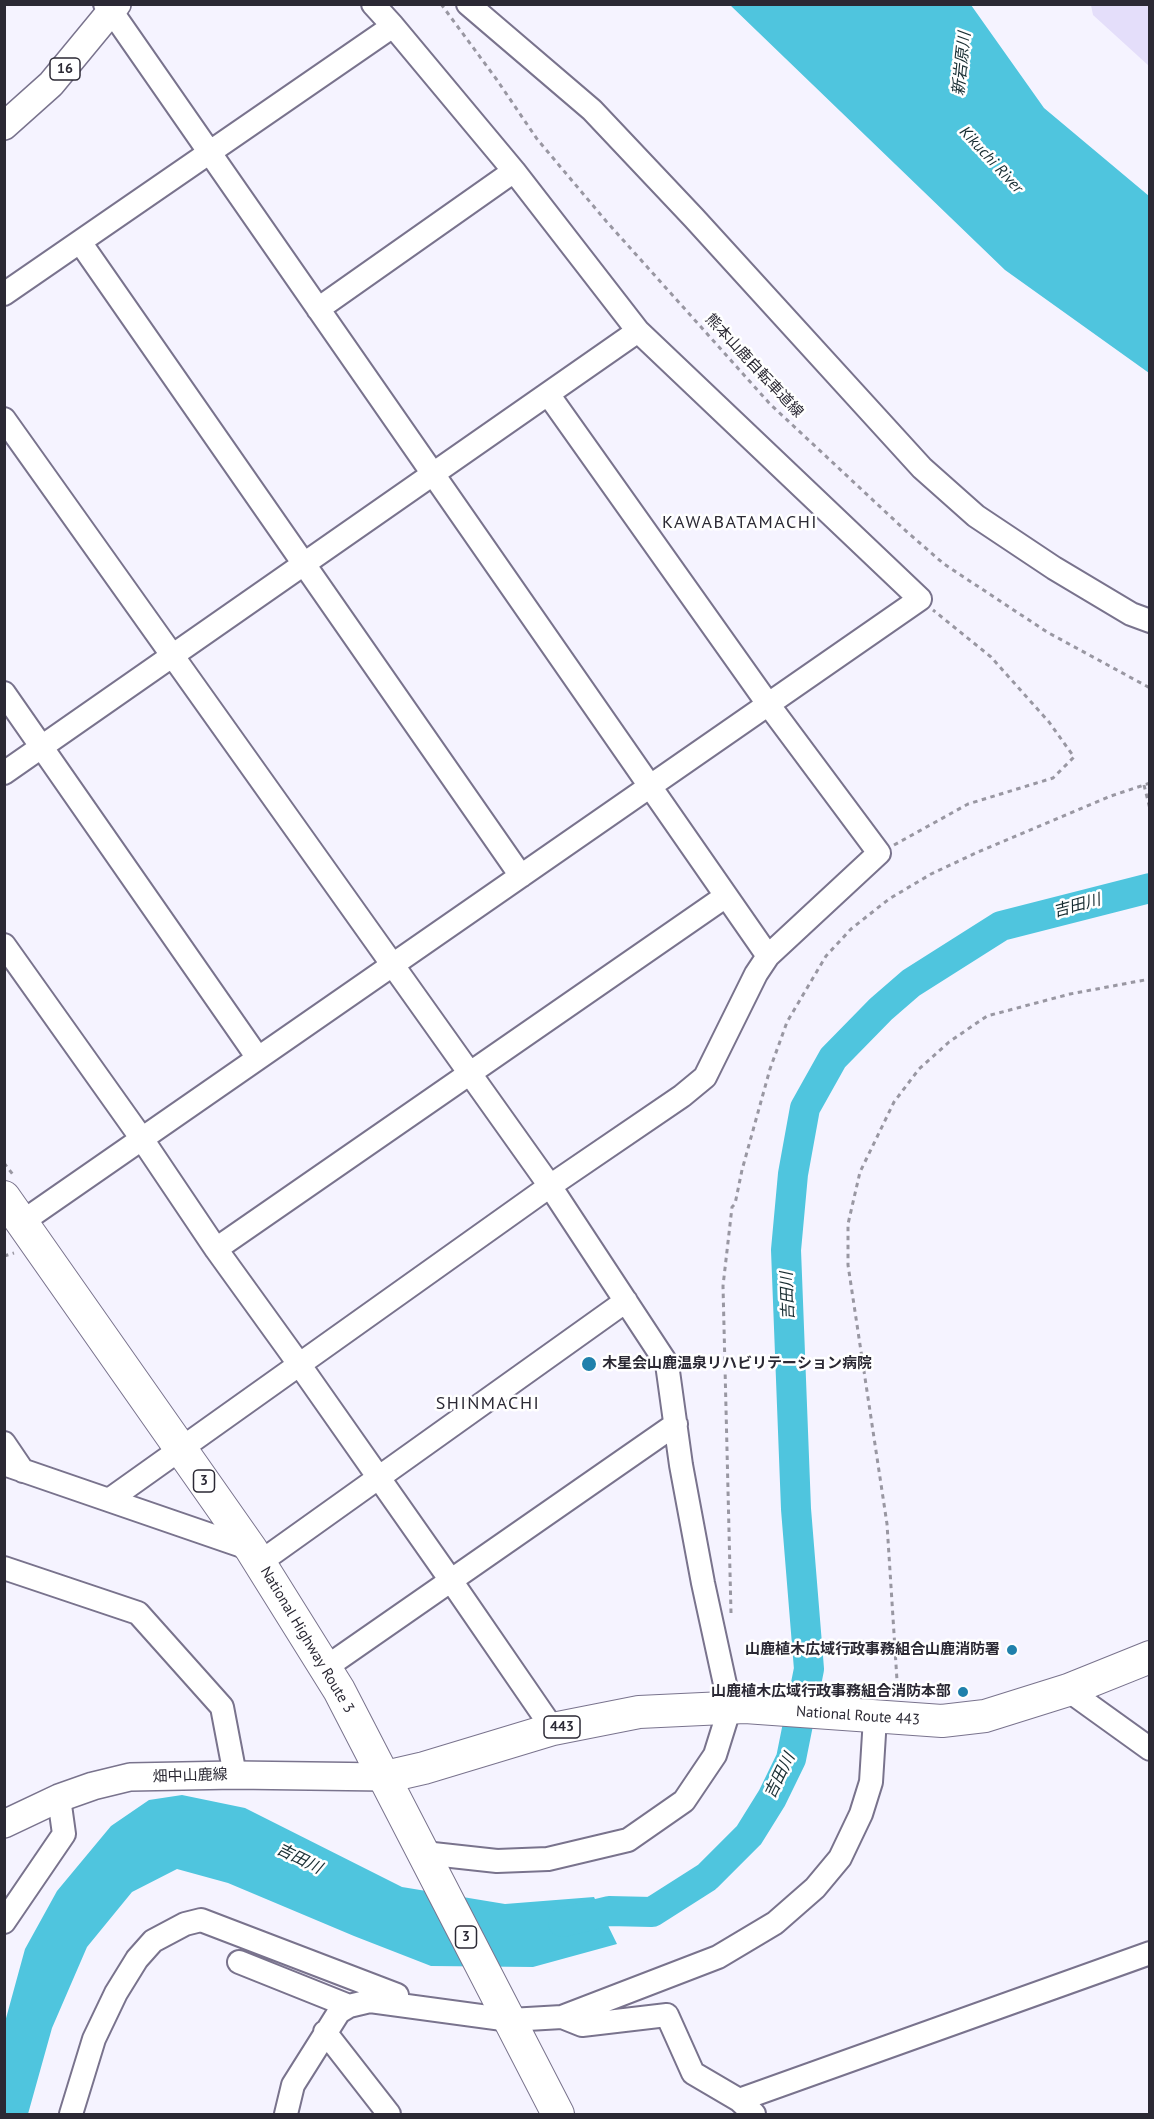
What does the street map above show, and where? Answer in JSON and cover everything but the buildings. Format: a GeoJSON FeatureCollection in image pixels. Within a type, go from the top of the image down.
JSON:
{"type":"FeatureCollection","features":[{"type":"Feature","properties":{"kind":"highway","name":"National Highway Route 3"},"geometry":{"type":"LineString","coordinates":[[4,1197],[182,1448],[255,1556],[339,1690],[558,2115]]}},
{"type":"Feature","properties":{"kind":"highway","name":"National Route 443"},"geometry":{"type":"LineString","coordinates":[[385,1777],[424,1768],[553,1729],[639,1712],[737,1707],[942,1721],[985,1716],[1068,1690],[1149,1657]]}},
{"type":"Feature","properties":{"kind":"main road","name":"16"},"geometry":{"type":"LineString","coordinates":[[4,126],[51,84],[112,7]]}},
{"type":"Feature","properties":{"kind":"main road","name":"畑中山鹿線"},"geometry":{"type":"LineString","coordinates":[[4,1824],[59,1798],[93,1786],[130,1777],[235,1774],[385,1777]]}},
{"type":"Feature","properties":{"kind":"street"},"geometry":{"type":"LineString","coordinates":[[22,1222],[920,599],[638,331],[514,171],[373,4]]}},
{"type":"Feature","properties":{"kind":"street"},"geometry":{"type":"LineString","coordinates":[[468,4],[591,110],[694,218],[921,468],[986,522],[1054,568],[1131,614],[1149,621]]}},
{"type":"Feature","properties":{"kind":"street"},"geometry":{"type":"LineString","coordinates":[[112,7],[208,153],[768,956]]}},
{"type":"Feature","properties":{"kind":"street"},"geometry":{"type":"LineString","coordinates":[[4,294],[393,26]]}},
{"type":"Feature","properties":{"kind":"street"},"geometry":{"type":"LineString","coordinates":[[318,309],[514,171]]}},
{"type":"Feature","properties":{"kind":"street"},"geometry":{"type":"LineString","coordinates":[[80,242],[521,876]]}},
{"type":"Feature","properties":{"kind":"street"},"geometry":{"type":"LineString","coordinates":[[4,773],[638,331]]}},
{"type":"Feature","properties":{"kind":"street"},"geometry":{"type":"LineString","coordinates":[[109,1500],[549,1186],[682,1096],[705,1077],[756,974],[768,956],[879,853],[768,704],[548,394]]}},
{"type":"Feature","properties":{"kind":"street"},"geometry":{"type":"LineString","coordinates":[[4,419],[470,1073],[549,1186],[667,1364],[681,1465],[703,1583],[737,1707],[715,1755],[684,1800],[628,1840],[548,1859],[497,1861],[424,1853]]}},
{"type":"Feature","properties":{"kind":"street"},"geometry":{"type":"LineString","coordinates":[[4,693],[258,1058]]}},
{"type":"Feature","properties":{"kind":"street"},"geometry":{"type":"LineString","coordinates":[[216,1249],[726,896]]}},
{"type":"Feature","properties":{"kind":"street"},"geometry":{"type":"LineString","coordinates":[[4,945],[553,1729]]}},
{"type":"Feature","properties":{"kind":"street"},"geometry":{"type":"LineString","coordinates":[[4,1443],[14,1468],[109,1500],[255,1556],[379,1478],[626,1301]]}},
{"type":"Feature","properties":{"kind":"street"},"geometry":{"type":"LineString","coordinates":[[325,1668],[452,1582],[676,1424]]}},
{"type":"Feature","properties":{"kind":"street"},"geometry":{"type":"LineString","coordinates":[[4,1568],[138,1613],[222,1707],[235,1774]]}},
{"type":"Feature","properties":{"kind":"street"},"geometry":{"type":"LineString","coordinates":[[1068,1690],[1149,1749]]}},
{"type":"Feature","properties":{"kind":"street"},"geometry":{"type":"LineString","coordinates":[[286,2115],[293,2085],[339,2012],[349,2006],[370,2001],[510,2020],[562,2017],[718,1957],[775,1923],[815,1888],[840,1858],[861,1814],[887,1718]]}},
{"type":"Feature","properties":{"kind":"street"},"geometry":{"type":"LineString","coordinates":[[4,1922],[64,1834],[59,1798]]}},
{"type":"Feature","properties":{"kind":"street"},"geometry":{"type":"LineString","coordinates":[[70,2115],[94,2039],[116,1993],[137,1959],[153,1941],[185,1924],[201,1920],[398,1995],[408,2006]]}},
{"type":"Feature","properties":{"kind":"street"},"geometry":{"type":"LineString","coordinates":[[562,2017],[582,2025],[667,2014],[693,2073],[747,2107],[1149,1953]]}},
{"type":"Feature","properties":{"kind":"street"},"geometry":{"type":"LineString","coordinates":[[239,1962],[349,2006]]}},
{"type":"Feature","properties":{"kind":"street"},"geometry":{"type":"LineString","coordinates":[[325,2032],[389,2115]]}},
{"type":"Feature","properties":{"kind":"path","name":"熊本山鹿自転車道線"},"geometry":{"type":"LineString","coordinates":[[441,4],[537,139],[606,221],[770,404],[944,564],[1047,632],[1149,688]]}},
{"type":"Feature","properties":{"kind":"path"},"geometry":{"type":"LineString","coordinates":[[879,853],[968,804],[1053,778],[1074,757],[991,657],[920,599]]}},
{"type":"Feature","properties":{"kind":"path"},"geometry":{"type":"LineString","coordinates":[[731,1615],[723,1286],[732,1207],[735,1204],[770,1069],[787,1022],[826,956],[851,929],[890,899],[931,874],[978,852],[1111,796],[1149,783]]}},
{"type":"Feature","properties":{"kind":"path"},"geometry":{"type":"LineString","coordinates":[[1144,785],[1149,808]]}},
{"type":"Feature","properties":{"kind":"path"},"geometry":{"type":"LineString","coordinates":[[887,1718],[887,1524],[848,1265],[848,1224],[860,1172],[871,1145],[894,1102],[919,1069],[949,1042],[987,1016],[1071,994],[1149,979]]}},
{"type":"Feature","properties":{"kind":"shaded area"},"geometry":{"type":"Polygon","coordinates":[[[1091,5],[1149,5],[1149,66],[1093,15],[1091,5]]]}},
{"type":"Feature","properties":{"kind":"water"},"geometry":{"type":"Polygon","coordinates":[[[730,5],[971,5],[1044,108],[1149,196],[1149,373],[1005,270],[730,5]]]}},
{"type":"Feature","properties":{"kind":"water"},"geometry":{"type":"Polygon","coordinates":[[[182,1795],[245,1808],[402,1887],[505,1904],[594,1897],[617,1944],[533,1967],[431,1966],[228,1883],[177,1869],[132,1892],[87,1947],[52,2028],[28,2114],[5,2114],[5,2022],[25,1949],[57,1891],[111,1826],[149,1800],[182,1795]]]}},
{"type":"Feature","properties":{"kind":"waterway","name":"吉田川"},"geometry":{"type":"LineString","coordinates":[[563,1922],[609,1911],[652,1912],[707,1877],[749,1835],[772,1798],[791,1759],[809,1669],[796,1509],[786,1250],[793,1174],[805,1108],[833,1058],[881,1009],[911,983],[1001,926],[1150,888]]}},
{"type":"Feature","properties":{"kind":"place","name":"木星会山鹿温泉リハビリテーション病院"},"geometry":{"type":"Point","coordinates":[589,1364]}},
{"type":"Feature","properties":{"kind":"place","name":"山鹿植木広域行政事務組合山鹿消防署"},"geometry":{"type":"Point","coordinates":[1012,1650]}},
{"type":"Feature","properties":{"kind":"place","name":"山鹿植木広域行政事務組合消防本部"},"geometry":{"type":"Point","coordinates":[963,1692]}},
{"type":"Feature","properties":{"kind":"district","name":"KAWABATAMACHI"},"geometry":{"type":"Point","coordinates":[740,523]}},
{"type":"Feature","properties":{"kind":"district","name":"SHINMACHI"},"geometry":{"type":"Point","coordinates":[488,1404]}},
{"type":"Feature","properties":{"kind":"water label","name":"新岩原川"},"geometry":{"type":"Point","coordinates":[962,64]}},
{"type":"Feature","properties":{"kind":"water label","name":"Kikuchi River"},"geometry":{"type":"Point","coordinates":[991,160]}}]}
